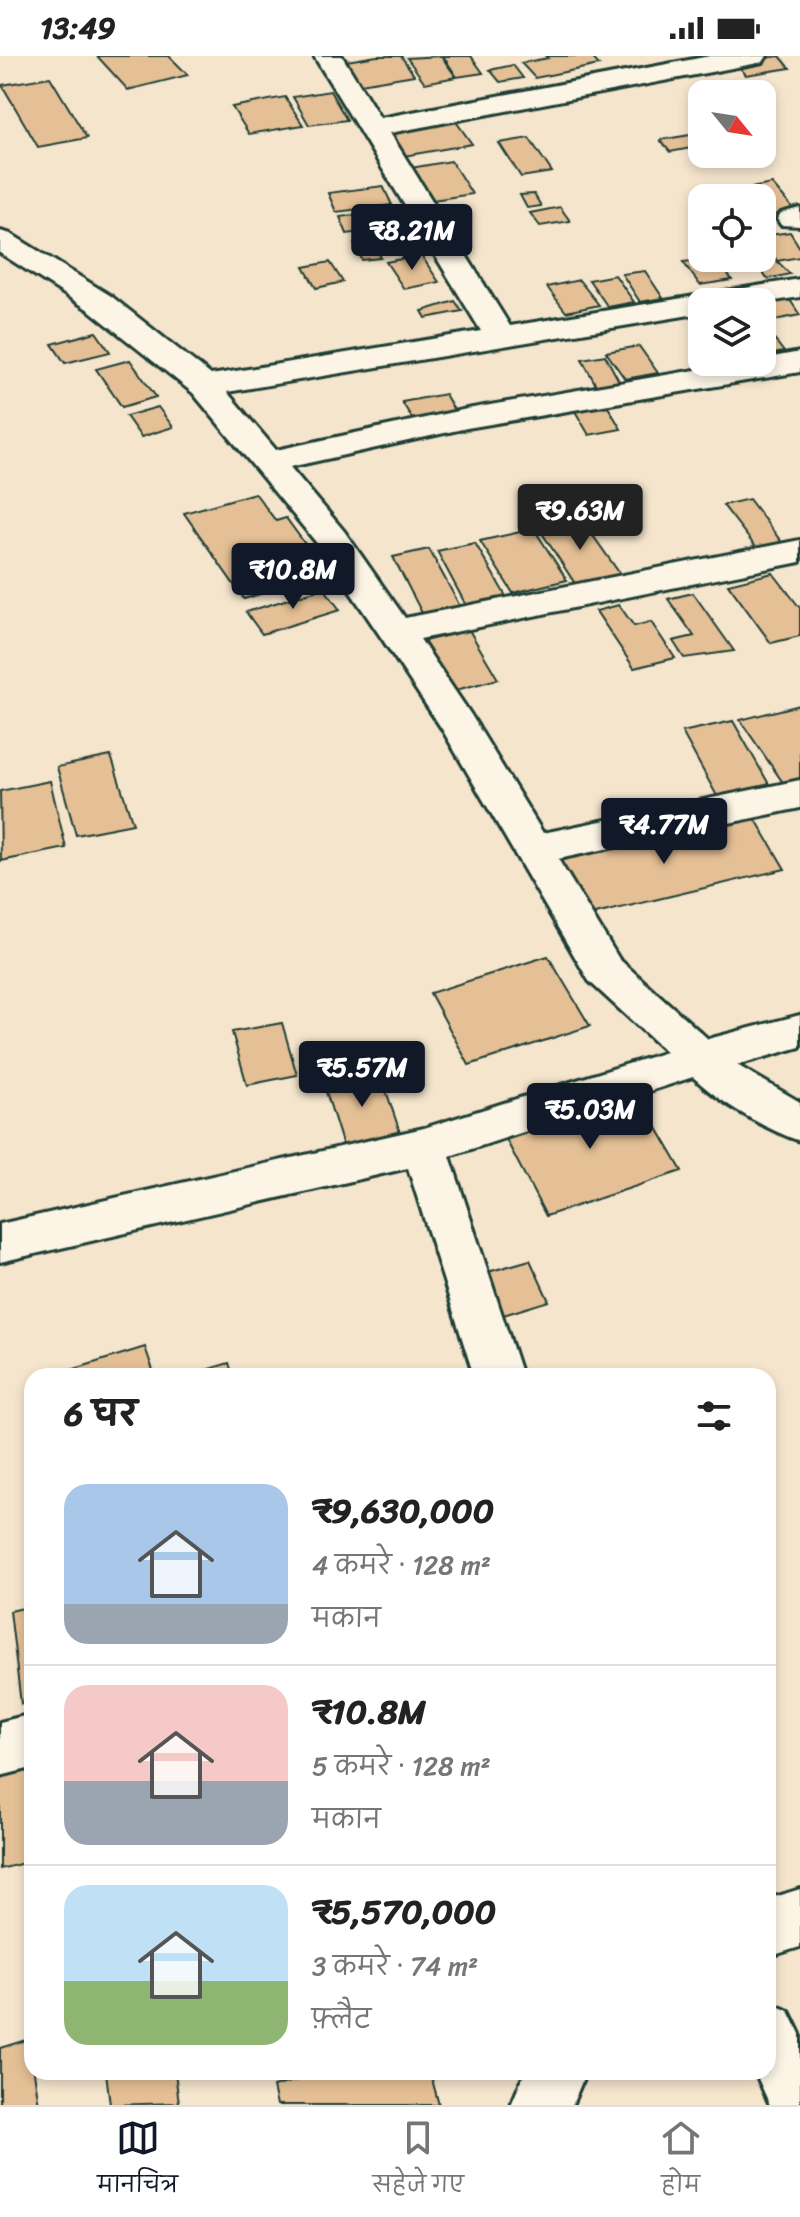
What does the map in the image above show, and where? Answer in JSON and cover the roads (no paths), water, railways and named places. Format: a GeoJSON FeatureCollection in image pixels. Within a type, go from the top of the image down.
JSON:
{"type":"FeatureCollection","features":[{"type":"Feature","properties":{"kind":"street"},"geometry":{"type":"LineString","coordinates":[[328,56],[501,337]]}},
{"type":"Feature","properties":{"kind":"street"},"geometry":{"type":"LineString","coordinates":[[371,128],[753,56]]}},
{"type":"Feature","properties":{"kind":"street"},"geometry":{"type":"LineString","coordinates":[[0,240],[100,303],[205,386],[332,539],[396,632],[458,724],[604,970],[726,1081],[800,1123]]}},
{"type":"Feature","properties":{"kind":"street"},"geometry":{"type":"LineString","coordinates":[[776,292],[800,288]]}},
{"type":"Feature","properties":{"kind":"street"},"geometry":{"type":"LineString","coordinates":[[205,386],[688,306]]}},
{"type":"Feature","properties":{"kind":"street"},"geometry":{"type":"LineString","coordinates":[[269,462],[342,443],[473,418],[800,362]]}},
{"type":"Feature","properties":{"kind":"street"},"geometry":{"type":"LineString","coordinates":[[396,632],[800,551]]}},
{"type":"Feature","properties":{"kind":"street"},"geometry":{"type":"LineString","coordinates":[[532,850],[800,794]]}},
{"type":"Feature","properties":{"kind":"street"},"geometry":{"type":"LineString","coordinates":[[0,1243],[424,1146],[701,1058],[800,1031]]}},
{"type":"Feature","properties":{"kind":"street"},"geometry":{"type":"LineString","coordinates":[[424,1146],[495,1368]]}},
{"type":"Feature","properties":{"kind":"street"},"geometry":{"type":"LineString","coordinates":[[0,1749],[24,1743]]}},
{"type":"Feature","properties":{"kind":"street"},"geometry":{"type":"LineString","coordinates":[[776,1926],[800,1918]]}},
{"type":"Feature","properties":{"kind":"street"},"geometry":{"type":"LineString","coordinates":[[776,2050],[800,2102]]}},
{"type":"Feature","properties":{"kind":"street"},"geometry":{"type":"LineString","coordinates":[[541,2105],[552,2080]]}}]}
